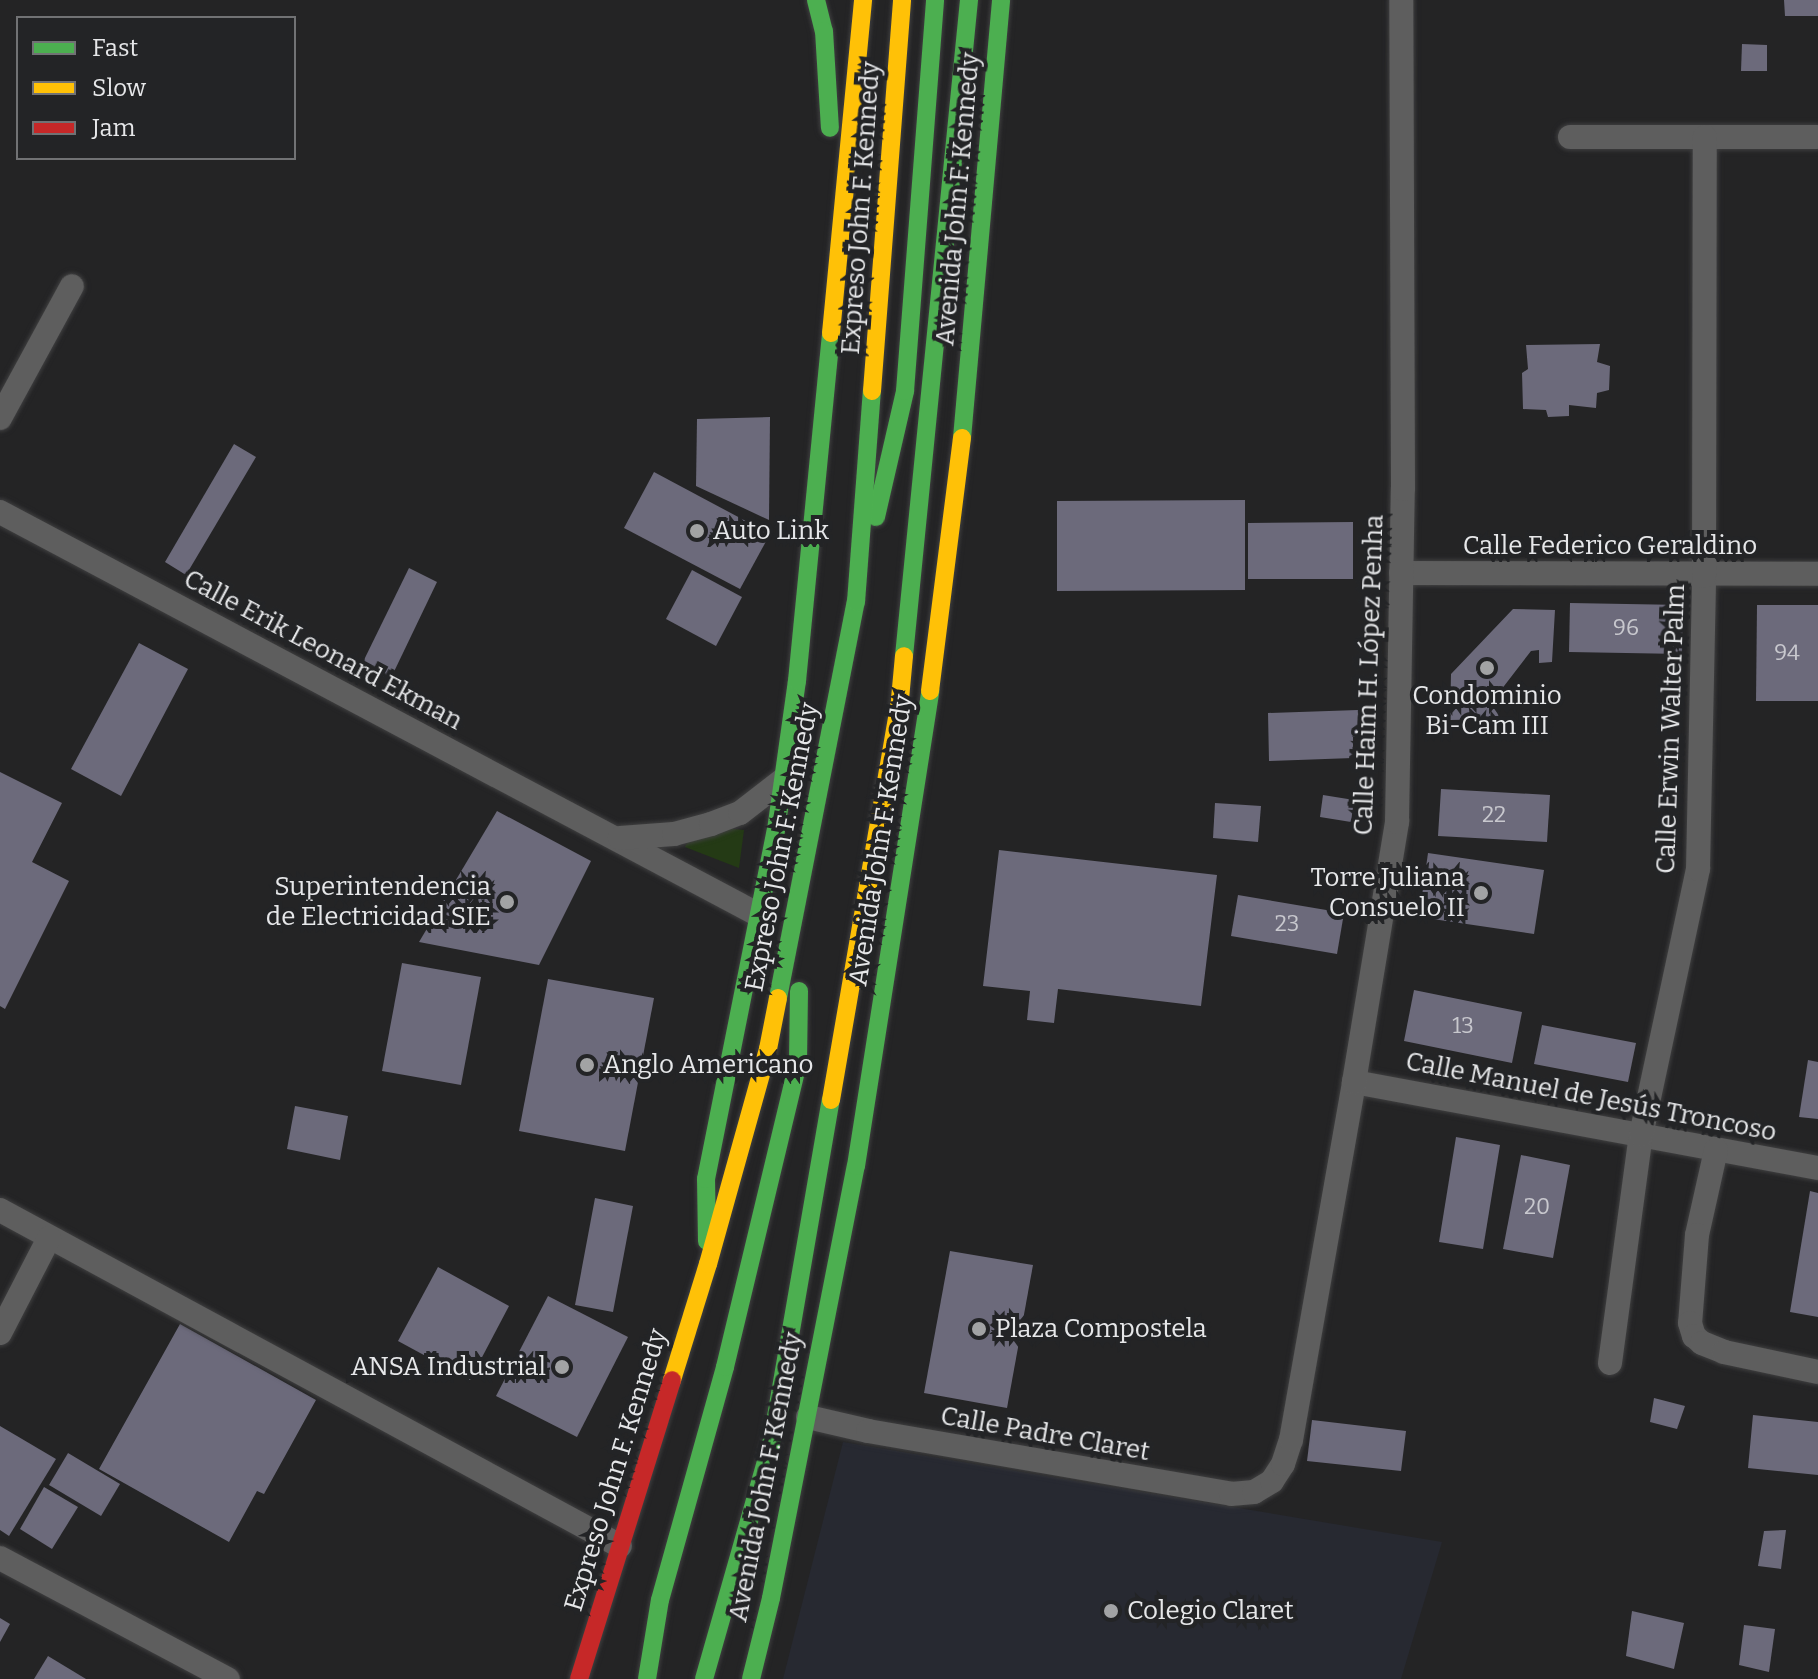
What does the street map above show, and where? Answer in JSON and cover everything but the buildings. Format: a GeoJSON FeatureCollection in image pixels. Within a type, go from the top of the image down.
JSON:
{"type":"FeatureCollection","features":[{"type":"Feature","properties":{"kind":"main road"},"geometry":{"type":"LineString","coordinates":[[816,0],[824,31],[830,84],[831,209],[818,452]]}},
{"type":"Feature","properties":{"kind":"main road"},"geometry":{"type":"LineString","coordinates":[[708,1264],[706,1179],[784,779],[797,681],[863,0]]}},
{"type":"Feature","properties":{"kind":"main road","name":"Expreso John F. Kennedy"},"geometry":{"type":"LineString","coordinates":[[579,1679],[708,1264],[768,1049],[801,892],[856,602],[902,0]]}},
{"type":"Feature","properties":{"kind":"main road"},"geometry":{"type":"LineString","coordinates":[[856,602],[905,391],[935,0]]}},
{"type":"Feature","properties":{"kind":"main road"},"geometry":{"type":"LineString","coordinates":[[704,1679],[772,1440],[898,715],[969,0]]}},
{"type":"Feature","properties":{"kind":"main road","name":"Avenida John F. Kennedy"},"geometry":{"type":"LineString","coordinates":[[751,1679],[808,1417],[822,1323],[856,1166],[919,778],[968,389],[1001,0]]}},
{"type":"Feature","properties":{"kind":"main road"},"geometry":{"type":"LineString","coordinates":[[647,1679],[660,1600],[725,1367],[798,1062],[801,892]]}},
{"type":"Feature","properties":{"kind":"main road"},"geometry":{"type":"LineString","coordinates":[[772,1440],[822,1323]]}},
{"type":"Feature","properties":{"kind":"street","name":"Calle Haim H. López Penha"},"geometry":{"type":"LineString","coordinates":[[1272,1481],[1283,1464],[1291,1440],[1397,822],[1401,573],[1401,0]]}},
{"type":"Feature","properties":{"kind":"street"},"geometry":{"type":"LineString","coordinates":[[1570,137],[1817,137]]}},
{"type":"Feature","properties":{"kind":"street","name":"Calle Erwin Walter Palm"},"geometry":{"type":"LineString","coordinates":[[1610,1363],[1641,1135],[1698,869],[1704,576],[1705,137]]}},
{"type":"Feature","properties":{"kind":"street"},"geometry":{"type":"LineString","coordinates":[[0,418],[72,286]]}},
{"type":"Feature","properties":{"kind":"street","name":"Calle Erik Leonard Ekman"},"geometry":{"type":"LineString","coordinates":[[0,512],[620,838],[759,915]]}},
{"type":"Feature","properties":{"kind":"street","name":"Calle Federico Geraldino"},"geometry":{"type":"LineString","coordinates":[[1401,573],[1818,574]]}},
{"type":"Feature","properties":{"kind":"street"},"geometry":{"type":"LineString","coordinates":[[620,838],[674,834],[711,824],[740,813],[784,779]]}},
{"type":"Feature","properties":{"kind":"street","name":"Calle Manuel de Jesús Troncoso"},"geometry":{"type":"LineString","coordinates":[[1354,1082],[1818,1168]]}},
{"type":"Feature","properties":{"kind":"street"},"geometry":{"type":"LineString","coordinates":[[1716,1150],[1697,1235],[1690,1323],[1694,1336],[1702,1343],[1724,1352],[1818,1372]]}},
{"type":"Feature","properties":{"kind":"street"},"geometry":{"type":"LineString","coordinates":[[0,1210],[620,1546]]}},
{"type":"Feature","properties":{"kind":"street"},"geometry":{"type":"LineString","coordinates":[[0,1333],[49,1238]]}},
{"type":"Feature","properties":{"kind":"street","name":"Calle Padre Claret"},"geometry":{"type":"LineString","coordinates":[[808,1417],[868,1431],[1231,1494],[1254,1492],[1272,1481]]}},
{"type":"Feature","properties":{"kind":"street"},"geometry":{"type":"LineString","coordinates":[[0,1558],[197,1672],[228,1679]]}},
{"type":"Feature","properties":{"kind":"shaded area","name":"Colegio Claret"},"geometry":{"type":"Polygon","coordinates":[[[843,1442],[1442,1542],[1401,1679],[783,1679],[843,1442]]]}},
{"type":"Feature","properties":{"kind":"green space"},"geometry":{"type":"Polygon","coordinates":[[[713,827],[744,830],[739,868],[685,847],[690,837],[713,827]]]}},
{"type":"Feature","properties":{"kind":"traffic: fast"},"geometry":{"type":"LineString","coordinates":[[816,0],[824,31],[830,128]]}},
{"type":"Feature","properties":{"kind":"traffic: fast"},"geometry":{"type":"LineString","coordinates":[[876,517],[905,391],[935,0]]}},
{"type":"Feature","properties":{"kind":"traffic: fast"},"geometry":{"type":"LineString","coordinates":[[904,656],[969,0]]}},
{"type":"Feature","properties":{"kind":"traffic: fast"},"geometry":{"type":"LineString","coordinates":[[962,438],[1001,0]]}},
{"type":"Feature","properties":{"kind":"traffic: fast"},"geometry":{"type":"LineString","coordinates":[[707,1241],[706,1179],[776,830],[797,681],[831,333]]}},
{"type":"Feature","properties":{"kind":"traffic: fast"},"geometry":{"type":"LineString","coordinates":[[778,998],[856,602],[872,391]]}},
{"type":"Feature","properties":{"kind":"traffic: fast"},"geometry":{"type":"LineString","coordinates":[[751,1679],[771,1598],[856,1166],[930,691]]}},
{"type":"Feature","properties":{"kind":"traffic: fast"},"geometry":{"type":"LineString","coordinates":[[647,1679],[660,1600],[725,1367],[798,1062],[799,991]]}},
{"type":"Feature","properties":{"kind":"traffic: fast"},"geometry":{"type":"LineString","coordinates":[[704,1679],[772,1440],[831,1100]]}},
{"type":"Feature","properties":{"kind":"traffic: slow"},"geometry":{"type":"LineString","coordinates":[[831,333],[863,0]]}},
{"type":"Feature","properties":{"kind":"traffic: slow"},"geometry":{"type":"LineString","coordinates":[[872,391],[902,0]]}},
{"type":"Feature","properties":{"kind":"traffic: slow"},"geometry":{"type":"LineString","coordinates":[[930,691],[962,438]]}},
{"type":"Feature","properties":{"kind":"traffic: slow"},"geometry":{"type":"LineString","coordinates":[[831,1100],[900,699],[904,656]]}},
{"type":"Feature","properties":{"kind":"traffic: slow"},"geometry":{"type":"LineString","coordinates":[[672,1380],[768,1049],[778,998]]}},
{"type":"Feature","properties":{"kind":"traffic: jam"},"geometry":{"type":"LineString","coordinates":[[579,1679],[672,1380]]}},
{"type":"Feature","properties":{"kind":"place","name":"Auto Link"},"geometry":{"type":"Point","coordinates":[697,531]}},
{"type":"Feature","properties":{"kind":"place","name":"Condominio Bi-Cam III"},"geometry":{"type":"Point","coordinates":[1487,668]}},
{"type":"Feature","properties":{"kind":"place","name":"Torre Juliana Consuelo II"},"geometry":{"type":"Point","coordinates":[1481,893]}},
{"type":"Feature","properties":{"kind":"place","name":"Superintendencia de Electricidad SIE"},"geometry":{"type":"Point","coordinates":[507,902]}},
{"type":"Feature","properties":{"kind":"place","name":"Anglo Americano"},"geometry":{"type":"Point","coordinates":[587,1065]}},
{"type":"Feature","properties":{"kind":"place","name":"Plaza Compostela"},"geometry":{"type":"Point","coordinates":[979,1329]}},
{"type":"Feature","properties":{"kind":"place","name":"ANSA Industrial"},"geometry":{"type":"Point","coordinates":[562,1367]}},
{"type":"Feature","properties":{"kind":"place","name":"Colegio Claret"},"geometry":{"type":"Point","coordinates":[1111,1611]}}]}
